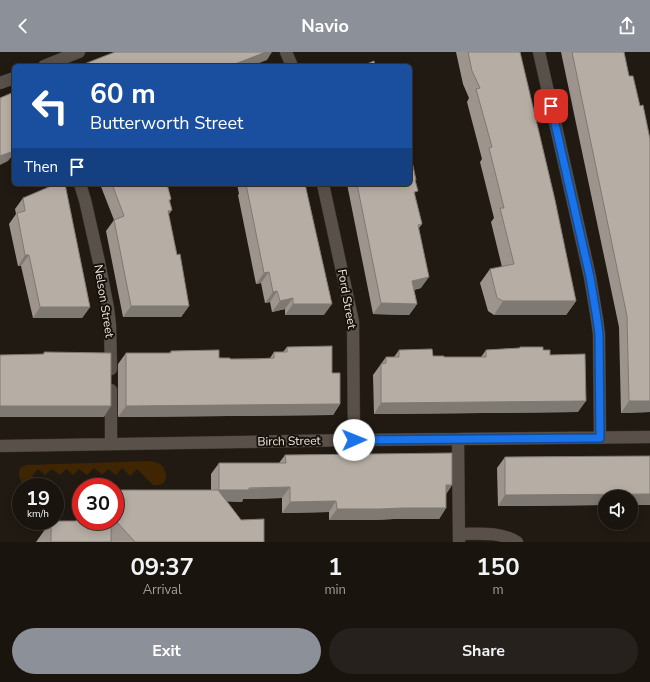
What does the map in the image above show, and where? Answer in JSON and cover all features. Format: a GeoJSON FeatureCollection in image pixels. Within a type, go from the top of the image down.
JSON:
{"type":"FeatureCollection","features":[{"type":"Feature","properties":{"kind":"street"},"geometry":{"type":"LineString","coordinates":[[49,64],[79,52]]}},
{"type":"Feature","properties":{"kind":"street"},"geometry":{"type":"LineString","coordinates":[[286,52],[291,64]]}},
{"type":"Feature","properties":{"kind":"street"},"geometry":{"type":"LineString","coordinates":[[539,52],[588,269],[597,319],[599,334],[600,438]]}},
{"type":"Feature","properties":{"kind":"street"},"geometry":{"type":"LineString","coordinates":[[0,83],[12,79]]}},
{"type":"Feature","properties":{"kind":"street","name":"Nelson Street"},"geometry":{"type":"LineString","coordinates":[[81,186],[99,262],[108,308],[111,344],[111,444]]}},
{"type":"Feature","properties":{"kind":"street","name":"Ford Street"},"geometry":{"type":"LineString","coordinates":[[323,186],[353,322],[354,440]]}},
{"type":"Feature","properties":{"kind":"street","name":"Birch Street"},"geometry":{"type":"LineString","coordinates":[[0,446],[650,437]]}},
{"type":"Feature","properties":{"kind":"street"},"geometry":{"type":"LineString","coordinates":[[458,439],[459,538],[498,534],[517,542]]}},
{"type":"Feature","properties":{"kind":"shaded area"},"geometry":{"type":"Polygon","coordinates":[[[151,461],[162,466],[166,477],[162,484],[153,485],[137,469],[130,476],[122,468],[116,475],[108,469],[102,475],[94,468],[87,475],[79,469],[73,475],[66,469],[60,475],[52,469],[45,475],[38,469],[32,476],[34,478],[20,478],[19,471],[26,465],[151,461]]]}},
{"type":"Feature","properties":{"kind":"building"},"geometry":{"type":"Polygon","coordinates":[[[115,52],[266,52],[235,64],[84,64],[115,52]]]}},
{"type":"Feature","properties":{"kind":"building"},"geometry":{"type":"Polygon","coordinates":[[[468,52],[520,52],[555,200],[576,301],[503,301],[497,298],[490,269],[514,264],[500,208],[504,208],[489,148],[492,147],[476,89],[480,88],[472,71],[468,52]]]}},
{"type":"Feature","properties":{"kind":"building"},"geometry":{"type":"Polygon","coordinates":[[[572,52],[624,52],[629,76],[633,76],[640,106],[643,105],[650,139],[650,401],[629,401],[627,316],[572,52]]]}},
{"type":"Feature","properties":{"kind":"building"},"geometry":{"type":"Polygon","coordinates":[[[374,61],[375,64],[367,64],[374,61]]]}},
{"type":"Feature","properties":{"kind":"building"},"geometry":{"type":"Polygon","coordinates":[[[12,93],[12,152],[0,156],[0,98],[12,93]]]}},
{"type":"Feature","properties":{"kind":"building"},"geometry":{"type":"Polygon","coordinates":[[[412,161],[418,191],[414,192],[422,224],[418,225],[429,277],[412,281],[417,304],[381,303],[357,186],[412,186],[412,161]]]}},
{"type":"Feature","properties":{"kind":"building"},"geometry":{"type":"Polygon","coordinates":[[[51,186],[65,186],[90,307],[40,307],[29,255],[25,255],[17,213],[25,211],[23,198],[51,186]]]}},
{"type":"Feature","properties":{"kind":"building"},"geometry":{"type":"Polygon","coordinates":[[[113,186],[168,186],[172,210],[168,211],[177,255],[180,254],[189,306],[131,306],[114,220],[124,216],[113,186]]]}},
{"type":"Feature","properties":{"kind":"building"},"geometry":{"type":"Polygon","coordinates":[[[246,186],[305,186],[332,304],[293,304],[293,298],[280,301],[277,291],[273,292],[269,272],[264,273],[246,186]]]}},
{"type":"Feature","properties":{"kind":"building"},"geometry":{"type":"Polygon","coordinates":[[[332,346],[332,373],[340,373],[340,404],[126,406],[126,353],[171,353],[171,351],[219,350],[219,358],[254,359],[274,358],[274,352],[287,352],[287,347],[332,346]]]}},
{"type":"Feature","properties":{"kind":"building"},"geometry":{"type":"Polygon","coordinates":[[[520,347],[543,347],[543,350],[550,350],[550,355],[585,354],[586,401],[381,403],[381,364],[386,363],[386,357],[399,357],[399,350],[432,349],[433,356],[486,357],[486,350],[520,347]]]}},
{"type":"Feature","properties":{"kind":"building"},"geometry":{"type":"Polygon","coordinates":[[[44,352],[111,353],[111,406],[0,406],[0,355],[44,354],[44,352]]]}},
{"type":"Feature","properties":{"kind":"building"},"geometry":{"type":"Polygon","coordinates":[[[452,453],[452,485],[446,485],[446,508],[337,509],[336,501],[290,502],[290,487],[249,488],[249,490],[219,490],[219,463],[286,463],[285,455],[452,453]]]}},
{"type":"Feature","properties":{"kind":"building"},"geometry":{"type":"Polygon","coordinates":[[[650,456],[650,494],[638,494],[638,490],[598,490],[598,494],[505,495],[505,457],[650,456]]]}},
{"type":"Feature","properties":{"kind":"building"},"geometry":{"type":"Polygon","coordinates":[[[124,490],[218,490],[241,520],[264,519],[264,542],[135,542],[124,530],[124,490]]]}},
{"type":"Feature","properties":{"kind":"building"},"geometry":{"type":"Polygon","coordinates":[[[64,521],[72,521],[72,530],[111,530],[111,542],[51,542],[51,530],[64,530],[64,521]]]}},
{"type":"Feature","properties":{"kind":"route"},"geometry":{"type":"LineString","coordinates":[[354,440],[600,438],[599,334],[597,319],[590,277],[551,106]]}}]}
